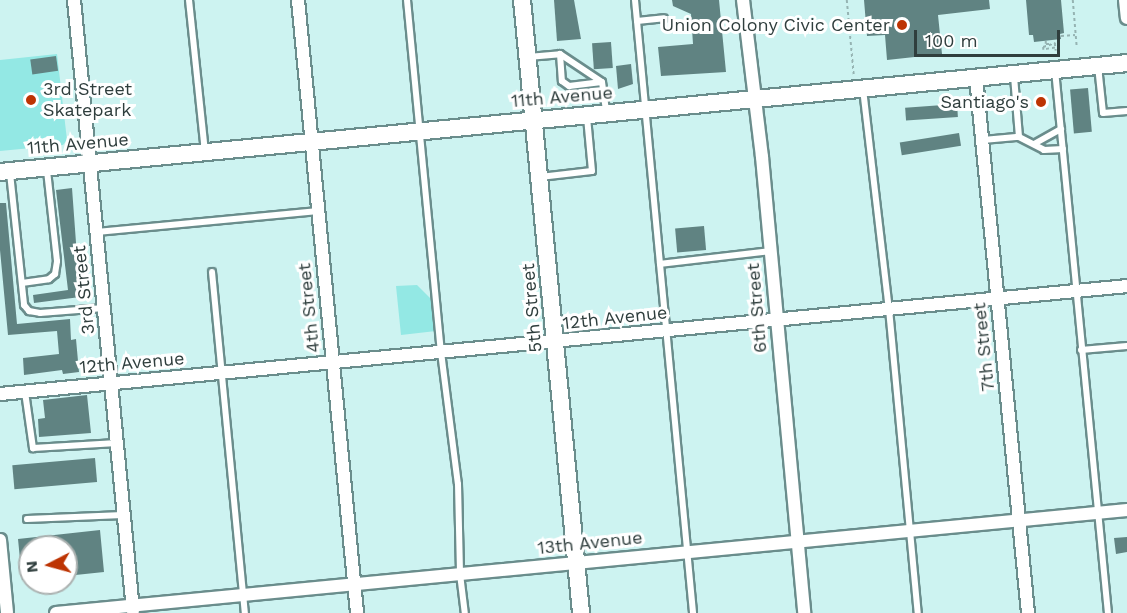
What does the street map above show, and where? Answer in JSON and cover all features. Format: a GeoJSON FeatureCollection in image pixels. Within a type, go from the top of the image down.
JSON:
{"type":"FeatureCollection","features":[{"type":"Feature","properties":{"kind":"main road","name":"5th Street"},"geometry":{"type":"LineString","coordinates":[[522,0],[581,613]]}},
{"type":"Feature","properties":{"kind":"main road","name":"11th Avenue"},"geometry":{"type":"LineString","coordinates":[[5,171],[754,98],[859,82],[976,77],[1127,63]]}},
{"type":"Feature","properties":{"kind":"street","name":"3rd Street"},"geometry":{"type":"LineString","coordinates":[[74,0],[133,609]]}},
{"type":"Feature","properties":{"kind":"street","name":"4th Street"},"geometry":{"type":"LineString","coordinates":[[298,0],[357,613]]}},
{"type":"Feature","properties":{"kind":"street","name":"6th Street"},"geometry":{"type":"LineString","coordinates":[[743,0],[770,251],[804,613]]}},
{"type":"Feature","properties":{"kind":"street"},"geometry":{"type":"LineString","coordinates":[[1125,0],[1127,18]]}},
{"type":"Feature","properties":{"kind":"street","name":"7th Street"},"geometry":{"type":"LineString","coordinates":[[976,77],[1028,613]]}},
{"type":"Feature","properties":{"kind":"street","name":"12th Avenue"},"geometry":{"type":"LineString","coordinates":[[0,394],[1127,286]]}},
{"type":"Feature","properties":{"kind":"street","name":"13th Avenue"},"geometry":{"type":"LineString","coordinates":[[56,613],[133,609],[243,595],[1127,510]]}},
{"type":"Feature","properties":{"kind":"street"},"geometry":{"type":"LineString","coordinates":[[0,540],[7,613]]}},
{"type":"Feature","properties":{"kind":"lane"},"geometry":{"type":"LineString","coordinates":[[189,0],[205,152]]}},
{"type":"Feature","properties":{"kind":"lane"},"geometry":{"type":"LineString","coordinates":[[408,0],[441,352],[458,484],[460,574],[465,613]]}},
{"type":"Feature","properties":{"kind":"lane"},"geometry":{"type":"LineString","coordinates":[[635,0],[693,613]]}},
{"type":"Feature","properties":{"kind":"lane"},"geometry":{"type":"LineString","coordinates":[[637,21],[664,18]]}},
{"type":"Feature","properties":{"kind":"lane"},"geometry":{"type":"LineString","coordinates":[[560,54],[562,81],[569,86],[602,82]]}},
{"type":"Feature","properties":{"kind":"lane"},"geometry":{"type":"LineString","coordinates":[[527,57],[560,54],[602,82],[606,113]]}},
{"type":"Feature","properties":{"kind":"lane"},"geometry":{"type":"LineString","coordinates":[[1098,66],[1103,113],[1127,111]]}},
{"type":"Feature","properties":{"kind":"lane"},"geometry":{"type":"LineString","coordinates":[[1055,70],[1108,613]]}},
{"type":"Feature","properties":{"kind":"lane"},"geometry":{"type":"LineString","coordinates":[[1014,73],[1019,137]]}},
{"type":"Feature","properties":{"kind":"lane"},"geometry":{"type":"LineString","coordinates":[[859,82],[889,309],[918,613]]}},
{"type":"Feature","properties":{"kind":"lane"},"geometry":{"type":"LineString","coordinates":[[539,177],[592,171],[587,114]]}},
{"type":"Feature","properties":{"kind":"lane"},"geometry":{"type":"LineString","coordinates":[[1034,144],[1061,129]]}},
{"type":"Feature","properties":{"kind":"lane"},"geometry":{"type":"LineString","coordinates":[[982,140],[1019,137],[1044,150],[1063,149]]}},
{"type":"Feature","properties":{"kind":"lane"},"geometry":{"type":"LineString","coordinates":[[22,283],[49,279],[55,274],[57,261],[47,167]]}},
{"type":"Feature","properties":{"kind":"lane"},"geometry":{"type":"LineString","coordinates":[[5,171],[24,305],[29,311],[40,313],[104,308]]}},
{"type":"Feature","properties":{"kind":"lane"},"geometry":{"type":"LineString","coordinates":[[96,232],[318,211]]}},
{"type":"Feature","properties":{"kind":"lane"},"geometry":{"type":"LineString","coordinates":[[660,264],[770,251]]}},
{"type":"Feature","properties":{"kind":"lane"},"geometry":{"type":"LineString","coordinates":[[212,272],[245,613]]}},
{"type":"Feature","properties":{"kind":"lane"},"geometry":{"type":"LineString","coordinates":[[1081,350],[1127,346]]}},
{"type":"Feature","properties":{"kind":"lane"},"geometry":{"type":"LineString","coordinates":[[25,391],[33,448],[117,443]]}},
{"type":"Feature","properties":{"kind":"lane"},"geometry":{"type":"LineString","coordinates":[[27,519],[124,515]]}},
{"type":"Feature","properties":{"kind":"path"},"geometry":{"type":"LineString","coordinates":[[847,0],[859,82]]}},
{"type":"Feature","properties":{"kind":"path"},"geometry":{"type":"LineString","coordinates":[[1072,0],[1077,48]]}},
{"type":"Feature","properties":{"kind":"path"},"geometry":{"type":"LineString","coordinates":[[1061,36],[1076,35]]}},
{"type":"Feature","properties":{"kind":"path"},"geometry":{"type":"LineString","coordinates":[[1046,41],[1046,44],[1055,43],[1056,50],[1043,50],[1043,47],[1052,44]]}},
{"type":"Feature","properties":{"kind":"shaded area","name":"3rd Street Skatepark"},"geometry":{"type":"Polygon","coordinates":[[[57,54],[67,140],[63,145],[0,151],[0,60],[57,54]]]}},
{"type":"Feature","properties":{"kind":"shaded area"},"geometry":{"type":"Polygon","coordinates":[[[417,285],[433,301],[436,331],[401,335],[396,286],[417,285]]]}},
{"type":"Feature","properties":{"kind":"building"},"geometry":{"type":"Polygon","coordinates":[[[554,0],[574,0],[581,39],[557,41],[554,0]]]}},
{"type":"Feature","properties":{"kind":"building"},"geometry":{"type":"Polygon","coordinates":[[[672,0],[719,0],[726,72],[661,76],[658,47],[693,44],[691,14],[673,6],[672,0]]]}},
{"type":"Feature","properties":{"kind":"building","name":"Union Colony Civic Center"},"geometry":{"type":"Polygon","coordinates":[[[864,0],[989,0],[990,9],[938,15],[942,54],[887,60],[885,35],[867,36],[864,0]]]}},
{"type":"Feature","properties":{"kind":"building"},"geometry":{"type":"Polygon","coordinates":[[[1026,0],[1061,0],[1064,33],[1060,34],[1061,39],[1034,42],[1033,35],[1029,35],[1026,0]]]}},
{"type":"Feature","properties":{"kind":"building"},"geometry":{"type":"Polygon","coordinates":[[[611,42],[613,68],[594,69],[592,43],[611,42]]]}},
{"type":"Feature","properties":{"kind":"building"},"geometry":{"type":"Polygon","coordinates":[[[56,56],[58,71],[32,74],[30,60],[56,56]]]}},
{"type":"Feature","properties":{"kind":"building"},"geometry":{"type":"Polygon","coordinates":[[[631,64],[633,84],[618,89],[616,66],[631,64]]]}},
{"type":"Feature","properties":{"kind":"building"},"geometry":{"type":"Polygon","coordinates":[[[1088,88],[1092,132],[1074,133],[1070,90],[1088,88]]]}},
{"type":"Feature","properties":{"kind":"building"},"geometry":{"type":"Polygon","coordinates":[[[957,104],[958,117],[906,121],[905,108],[957,104]]]}},
{"type":"Feature","properties":{"kind":"building"},"geometry":{"type":"Polygon","coordinates":[[[959,133],[961,146],[902,155],[900,142],[959,133]]]}},
{"type":"Feature","properties":{"kind":"building"},"geometry":{"type":"Polygon","coordinates":[[[72,188],[80,297],[34,303],[33,295],[68,290],[56,190],[72,188]]]}},
{"type":"Feature","properties":{"kind":"building"},"geometry":{"type":"Polygon","coordinates":[[[0,203],[6,203],[17,324],[70,319],[71,340],[76,339],[79,372],[63,374],[62,370],[24,375],[23,358],[59,354],[57,331],[8,335],[0,250],[0,203]]]}},
{"type":"Feature","properties":{"kind":"building"},"geometry":{"type":"Polygon","coordinates":[[[704,226],[706,250],[677,252],[675,229],[704,226]]]}},
{"type":"Feature","properties":{"kind":"building"},"geometry":{"type":"Polygon","coordinates":[[[87,395],[91,433],[39,437],[38,419],[45,418],[43,400],[87,395]]]}},
{"type":"Feature","properties":{"kind":"building"},"geometry":{"type":"Polygon","coordinates":[[[95,458],[97,482],[14,489],[12,465],[95,458]]]}},
{"type":"Feature","properties":{"kind":"building"},"geometry":{"type":"Polygon","coordinates":[[[100,530],[104,572],[78,575],[78,535],[54,535],[100,530]]]}},
{"type":"Feature","properties":{"kind":"building"},"geometry":{"type":"Polygon","coordinates":[[[1127,537],[1127,552],[1116,554],[1114,538],[1127,537]]]}},
{"type":"Feature","properties":{"kind":"place","name":"Union Colony Civic Center"},"geometry":{"type":"Point","coordinates":[902,25]}},
{"type":"Feature","properties":{"kind":"place","name":"3rd Street Skatepark"},"geometry":{"type":"Point","coordinates":[31,100]}},
{"type":"Feature","properties":{"kind":"place","name":"Santiago's"},"geometry":{"type":"Point","coordinates":[1041,102]}}]}
